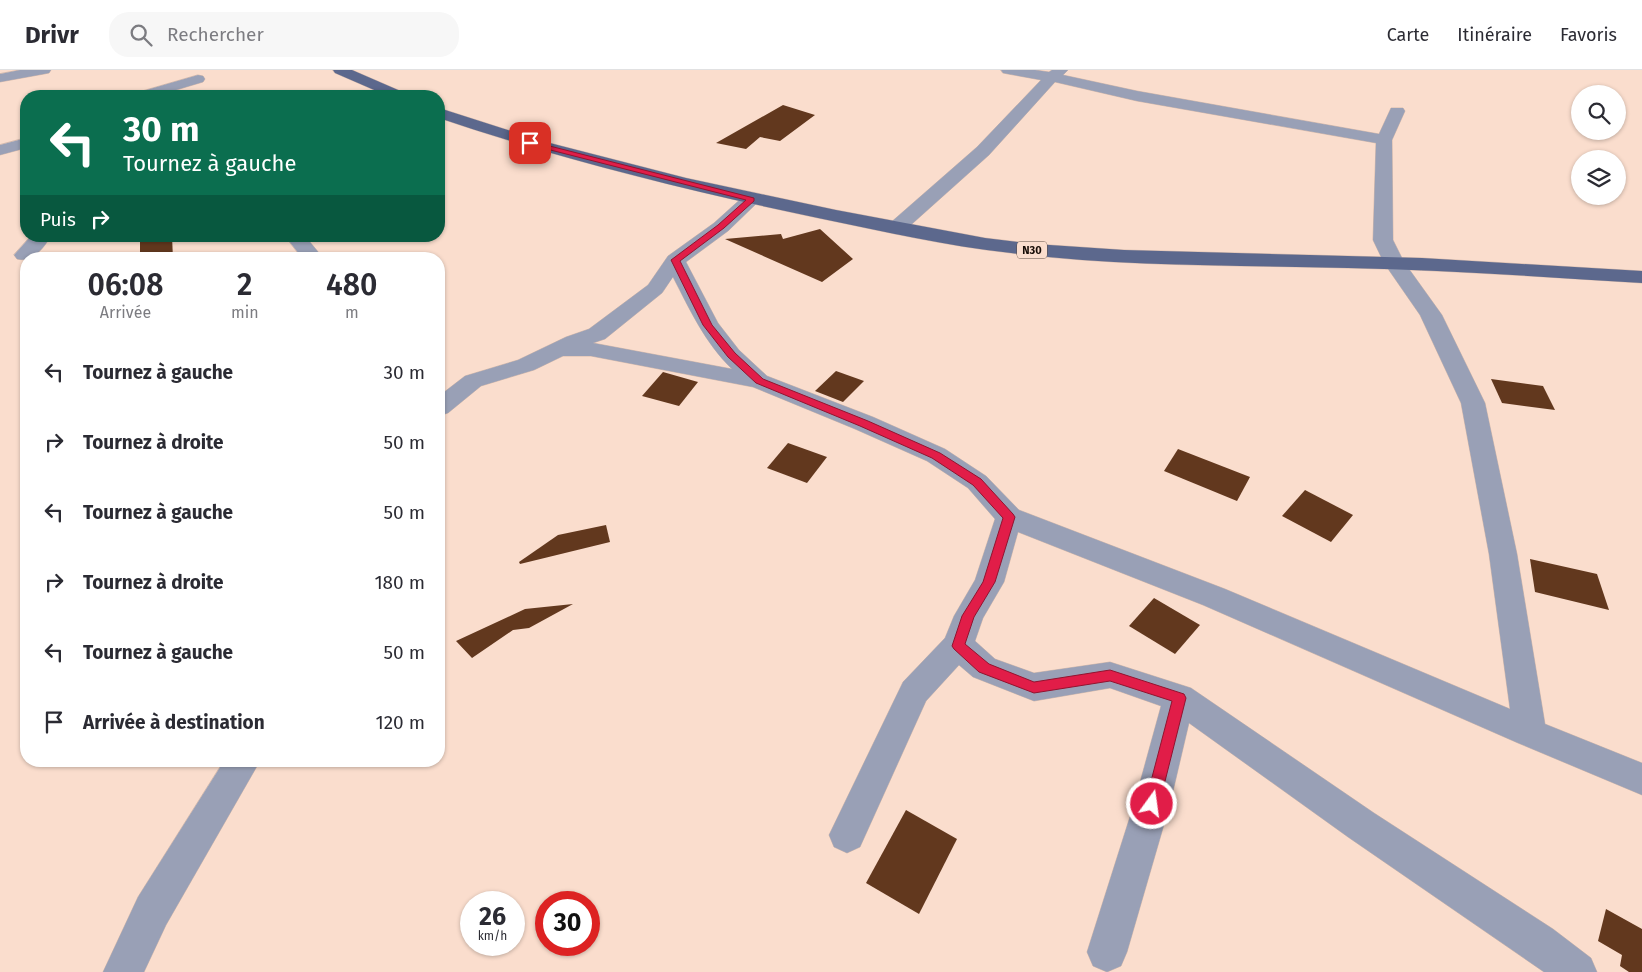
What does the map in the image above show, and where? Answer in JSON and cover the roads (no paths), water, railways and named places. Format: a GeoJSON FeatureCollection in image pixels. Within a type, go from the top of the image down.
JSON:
{"type":"FeatureCollection","features":[{"type":"Feature","properties":{"kind":"main road"},"geometry":{"type":"LineString","coordinates":[[340,70],[386,90]]}},
{"type":"Feature","properties":{"kind":"main road","name":"N30"},"geometry":{"type":"LineString","coordinates":[[445,115],[561,152],[751,199],[973,242],[1035,250],[1154,257],[1394,263],[1642,277]]}},
{"type":"Feature","properties":{"kind":"street"},"geometry":{"type":"LineString","coordinates":[[0,78],[44,70]]}},
{"type":"Feature","properties":{"kind":"street"},"geometry":{"type":"LineString","coordinates":[[1008,70],[1056,73],[1137,96],[1384,140]]}},
{"type":"Feature","properties":{"kind":"street"},"geometry":{"type":"LineString","coordinates":[[896,228],[983,151],[1056,73]]}},
{"type":"Feature","properties":{"kind":"street"},"geometry":{"type":"LineString","coordinates":[[157,90],[200,74]]}},
{"type":"Feature","properties":{"kind":"street"},"geometry":{"type":"LineString","coordinates":[[191,90],[200,74]]}},
{"type":"Feature","properties":{"kind":"street"},"geometry":{"type":"LineString","coordinates":[[1397,111],[1384,140],[1383,240],[1394,263],[1431,315],[1473,403],[1503,554],[1530,734]]}},
{"type":"Feature","properties":{"kind":"street"},"geometry":{"type":"LineString","coordinates":[[0,150],[20,145]]}},
{"type":"Feature","properties":{"kind":"street"},"geometry":{"type":"LineString","coordinates":[[445,403],[474,381],[526,365],[558,349],[597,334],[655,289],[675,260],[721,226],[751,199]]}},
{"type":"Feature","properties":{"kind":"street"},"geometry":{"type":"LineString","coordinates":[[27,252],[36,242]]}},
{"type":"Feature","properties":{"kind":"street"},"geometry":{"type":"LineString","coordinates":[[298,242],[307,252]]}},
{"type":"Feature","properties":{"kind":"street"},"geometry":{"type":"LineString","coordinates":[[675,260],[708,325],[731,355],[759,381]]}},
{"type":"Feature","properties":{"kind":"street"},"geometry":{"type":"LineString","coordinates":[[558,349],[591,349],[759,381],[864,423],[936,455],[977,482],[1009,517],[1214,598],[1530,734],[1642,779]]}},
{"type":"Feature","properties":{"kind":"street"},"geometry":{"type":"LineString","coordinates":[[848,835],[914,692],[958,646],[968,616],[989,582],[1009,517]]}},
{"type":"Feature","properties":{"kind":"street"},"geometry":{"type":"LineString","coordinates":[[958,646],[984,668],[1034,687],[1110,675],[1179,698],[1362,825],[1539,943],[1577,972]]}},
{"type":"Feature","properties":{"kind":"street"},"geometry":{"type":"LineString","coordinates":[[1107,952],[1152,804],[1179,698]]}},
{"type":"Feature","properties":{"kind":"street"},"geometry":{"type":"LineString","coordinates":[[123,972],[152,911],[239,767]]}}]}
